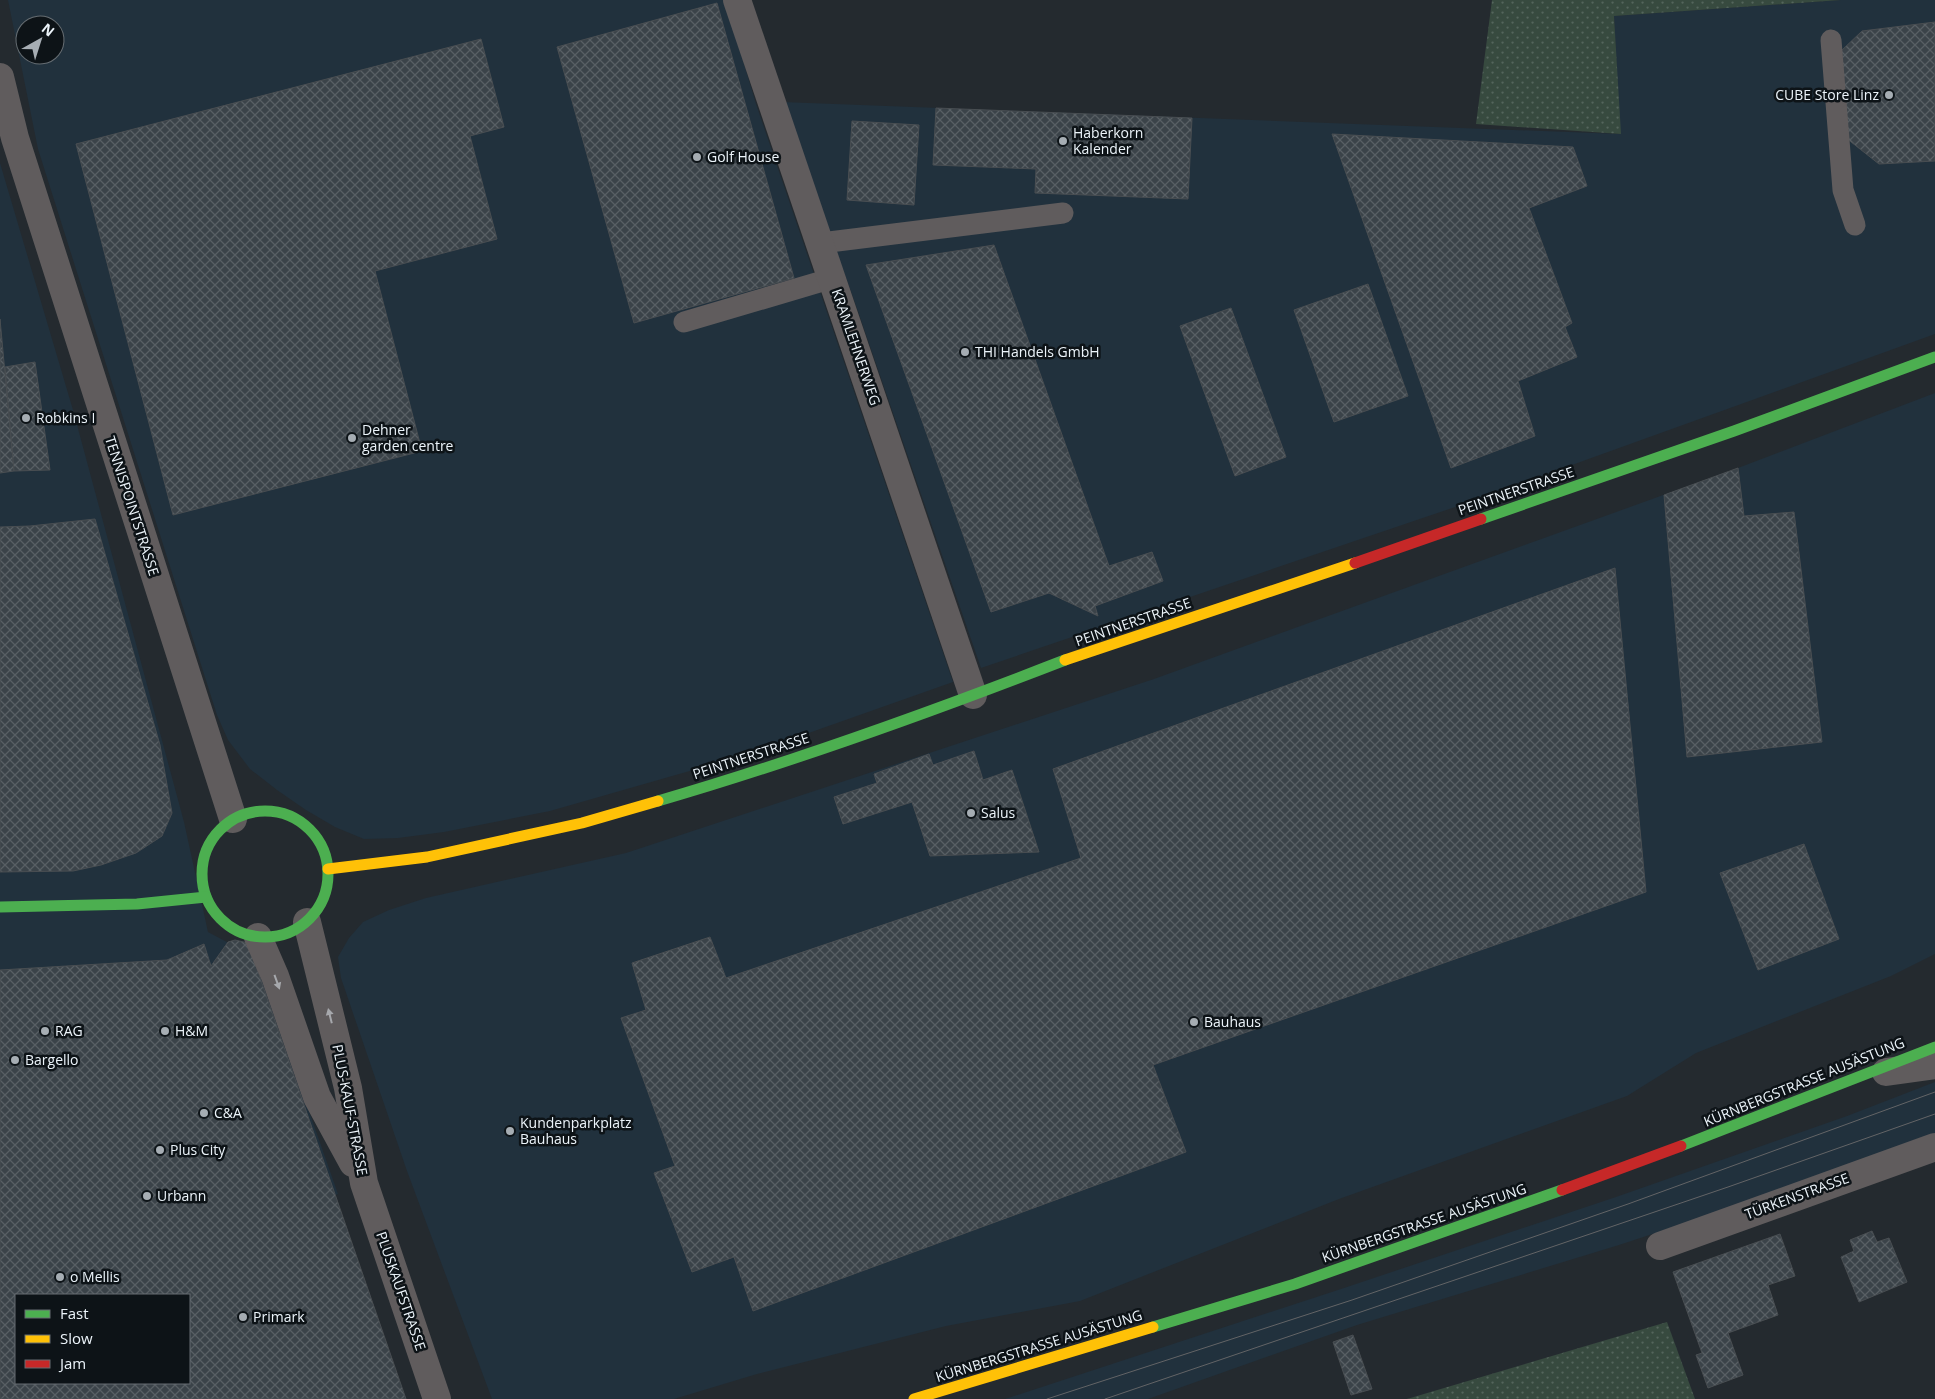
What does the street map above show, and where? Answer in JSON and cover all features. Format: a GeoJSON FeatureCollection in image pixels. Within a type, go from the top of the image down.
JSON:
{"type":"FeatureCollection","features":[{"type":"Feature","properties":{"kind":"street","name":"KRAMLEHNERWEG"},"geometry":{"type":"LineString","coordinates":[[737,0],[973,695]]}},
{"type":"Feature","properties":{"kind":"street","name":"TENNISPOINTSTRASSE"},"geometry":{"type":"LineString","coordinates":[[0,77],[14,138],[233,819]]}},
{"type":"Feature","properties":{"kind":"street","name":"PEINTNERSTRASSE"},"geometry":{"type":"LineString","coordinates":[[328,869],[427,857],[582,823],[735,779],[1094,650],[1330,571],[1734,431],[1935,357]]}},
{"type":"Feature","properties":{"kind":"street"},"geometry":{"type":"LineString","coordinates":[[274,811],[294,818],[311,830],[323,848],[328,869],[327,888],[319,906],[307,922],[292,931],[276,936],[258,937],[242,932],[227,924],[214,912],[206,897],[202,879],[202,861],[208,844],[219,830],[233,819],[253,812],[274,811]]}},
{"type":"Feature","properties":{"kind":"street"},"geometry":{"type":"LineString","coordinates":[[0,907],[137,904],[206,897]]}},
{"type":"Feature","properties":{"kind":"street","name":"PLUS-KAUF-STRASSE"},"geometry":{"type":"LineString","coordinates":[[307,922],[348,1088],[364,1184]]}},
{"type":"Feature","properties":{"kind":"street","name":"PLUS-KAUF-STRASSE"},"geometry":{"type":"LineString","coordinates":[[258,937],[275,976],[317,1097],[364,1184]]}},
{"type":"Feature","properties":{"kind":"street","name":"KÜRNBERGSTRASSE AUSÄSTUNG"},"geometry":{"type":"LineString","coordinates":[[914,1399],[1295,1284],[1634,1165],[1935,1046]]}},
{"type":"Feature","properties":{"kind":"street"},"geometry":{"type":"LineString","coordinates":[[1858,1077],[1935,1064]]}},
{"type":"Feature","properties":{"kind":"street","name":"TÜRKENSTRASSE"},"geometry":{"type":"LineString","coordinates":[[1660,1246],[1935,1147]]}},
{"type":"Feature","properties":{"kind":"street","name":"PLUSKAUFSTRASSE"},"geometry":{"type":"LineString","coordinates":[[364,1184],[437,1399]]}},
{"type":"Feature","properties":{"kind":"lane"},"geometry":{"type":"LineString","coordinates":[[1831,40],[1843,190],[1855,225]]}},
{"type":"Feature","properties":{"kind":"lane"},"geometry":{"type":"LineString","coordinates":[[820,243],[1063,213]]}},
{"type":"Feature","properties":{"kind":"lane"},"geometry":{"type":"LineString","coordinates":[[684,322],[832,278]]}},
{"type":"Feature","properties":{"kind":"shaded area"},"geometry":{"type":"Polygon","coordinates":[[[8,0],[725,0],[756,104],[953,682],[749,754],[550,811],[444,832],[398,838],[364,839],[335,827],[306,810],[250,769],[228,740],[217,715],[38,149],[21,65],[65,65],[65,15],[15,15],[15,35],[8,0]]]}},
{"type":"Feature","properties":{"kind":"shaded area"},"geometry":{"type":"Polygon","coordinates":[[[1841,0],[1935,0],[1935,334],[1464,504],[981,668],[854,300],[782,102],[1620,134],[1614,16],[1841,0]]]}},
{"type":"Feature","properties":{"kind":"shaded area"},"geometry":{"type":"Polygon","coordinates":[[[0,163],[73,410],[184,822],[208,932],[255,957],[338,1194],[291,1211],[354,1399],[0,1399],[0,163]]]}},
{"type":"Feature","properties":{"kind":"shaded area"},"geometry":{"type":"Polygon","coordinates":[[[1935,393],[1935,954],[1891,976],[1696,1053],[1627,1096],[1339,1199],[1080,1301],[946,1326],[757,1374],[674,1399],[492,1399],[407,1171],[341,978],[338,957],[349,938],[363,922],[389,910],[426,898],[626,853],[1154,679],[1738,468],[1935,393]]]}},
{"type":"Feature","properties":{"kind":"shaded area"},"geometry":{"type":"Polygon","coordinates":[[[1935,1082],[1935,1141],[1619,1245],[1357,1325],[1148,1399],[1005,1399],[1616,1197],[1847,1116],[1935,1082]]]}},
{"type":"Feature","properties":{"kind":"green space"},"geometry":{"type":"Polygon","coordinates":[[[1492,0],[1841,0],[1614,16],[1621,134],[1476,124],[1492,0]]]}},
{"type":"Feature","properties":{"kind":"green space"},"geometry":{"type":"Polygon","coordinates":[[[1667,1322],[1695,1399],[1407,1399],[1667,1322]]]}},
{"type":"Feature","properties":{"kind":"building"},"geometry":{"type":"Polygon","coordinates":[[[717,3],[794,278],[634,323],[557,47],[717,3]]]}},
{"type":"Feature","properties":{"kind":"building","name":"CUBE Store Linz"},"geometry":{"type":"Polygon","coordinates":[[[1935,22],[1935,161],[1879,164],[1846,138],[1840,52],[1862,31],[1935,22]]]}},
{"type":"Feature","properties":{"kind":"building"},"geometry":{"type":"Polygon","coordinates":[[[481,39],[504,127],[470,136],[497,239],[375,271],[422,451],[173,515],[76,144],[481,39]]]}},
{"type":"Feature","properties":{"kind":"building","name":"Haberkorn Kalender"},"geometry":{"type":"Polygon","coordinates":[[[936,108],[1192,118],[1188,199],[1035,193],[1036,169],[933,165],[936,108]]]}},
{"type":"Feature","properties":{"kind":"building"},"geometry":{"type":"Polygon","coordinates":[[[852,121],[919,125],[914,205],[847,200],[852,121]]]}},
{"type":"Feature","properties":{"kind":"building"},"geometry":{"type":"Polygon","coordinates":[[[1332,134],[1573,147],[1587,186],[1529,208],[1572,323],[1565,327],[1577,357],[1518,381],[1535,436],[1451,468],[1332,134]]]}},
{"type":"Feature","properties":{"kind":"building","name":"THI Handels GmbH"},"geometry":{"type":"Polygon","coordinates":[[[994,245],[1109,566],[1152,552],[1163,581],[1095,606],[1098,616],[1049,593],[991,612],[866,265],[994,245]]]}},
{"type":"Feature","properties":{"kind":"building"},"geometry":{"type":"Polygon","coordinates":[[[1368,284],[1408,396],[1334,422],[1294,310],[1368,284]]]}},
{"type":"Feature","properties":{"kind":"building"},"geometry":{"type":"Polygon","coordinates":[[[1231,308],[1286,457],[1235,476],[1180,326],[1231,308]]]}},
{"type":"Feature","properties":{"kind":"building"},"geometry":{"type":"Polygon","coordinates":[[[0,319],[14,471],[0,473],[0,319]]]}},
{"type":"Feature","properties":{"kind":"building","name":"Robkins I"},"geometry":{"type":"Polygon","coordinates":[[[35,362],[50,470],[14,471],[5,367],[35,362]]]}},
{"type":"Feature","properties":{"kind":"building"},"geometry":{"type":"Polygon","coordinates":[[[1738,468],[1744,516],[1794,512],[1822,742],[1687,757],[1664,495],[1738,468]]]}},
{"type":"Feature","properties":{"kind":"building"},"geometry":{"type":"Polygon","coordinates":[[[95,519],[160,745],[172,813],[162,836],[136,853],[101,865],[73,871],[0,872],[0,527],[30,526],[95,519]]]}},
{"type":"Feature","properties":{"kind":"building"},"geometry":{"type":"Polygon","coordinates":[[[1615,568],[1646,892],[1153,1065],[1186,1152],[753,1311],[734,1257],[692,1272],[654,1173],[675,1166],[621,1018],[646,1010],[632,963],[710,937],[726,978],[1081,858],[1053,769],[1615,568]]]}},
{"type":"Feature","properties":{"kind":"building","name":"Salus"},"geometry":{"type":"Polygon","coordinates":[[[974,751],[983,780],[1012,770],[1039,852],[930,856],[912,802],[843,824],[834,797],[877,783],[874,774],[929,754],[933,765],[974,751]]]}},
{"type":"Feature","properties":{"kind":"building"},"geometry":{"type":"Polygon","coordinates":[[[1804,844],[1839,939],[1758,970],[1720,873],[1804,844]]]}},
{"type":"Feature","properties":{"kind":"building","name":"Plus City"},"geometry":{"type":"Polygon","coordinates":[[[235,940],[248,943],[406,1399],[0,1399],[0,970],[167,960],[204,944],[211,966],[228,942],[235,940]]]}},
{"type":"Feature","properties":{"kind":"building"},"geometry":{"type":"Polygon","coordinates":[[[1872,1231],[1877,1242],[1889,1238],[1907,1282],[1859,1302],[1841,1257],[1854,1251],[1850,1240],[1872,1231]]]}},
{"type":"Feature","properties":{"kind":"building"},"geometry":{"type":"Polygon","coordinates":[[[1780,1234],[1795,1276],[1768,1285],[1778,1315],[1728,1333],[1743,1375],[1708,1388],[1696,1355],[1702,1353],[1673,1272],[1780,1234]]]}},
{"type":"Feature","properties":{"kind":"building"},"geometry":{"type":"Polygon","coordinates":[[[1353,1335],[1372,1389],[1351,1395],[1333,1342],[1353,1335]]]}},
{"type":"Feature","properties":{"kind":"tram line"},"geometry":{"type":"LineString","coordinates":[[1047,1399],[1352,1300],[1628,1204],[1935,1092]]}},
{"type":"Feature","properties":{"kind":"tram line"},"geometry":{"type":"LineString","coordinates":[[1105,1399],[1728,1187],[1935,1114]]}},
{"type":"Feature","properties":{"kind":"traffic: fast"},"geometry":{"type":"LineString","coordinates":[[1481,519],[1734,431],[1935,357]]}},
{"type":"Feature","properties":{"kind":"traffic: fast"},"geometry":{"type":"LineString","coordinates":[[658,801],[710,786],[863,735],[1065,660]]}},
{"type":"Feature","properties":{"kind":"traffic: fast"},"geometry":{"type":"LineString","coordinates":[[265,811],[289,816],[310,829],[323,850],[328,874],[323,898],[310,919],[289,932],[265,937],[241,932],[220,919],[207,898],[202,874],[207,850],[220,829],[241,816],[265,811]]}},
{"type":"Feature","properties":{"kind":"traffic: fast"},"geometry":{"type":"LineString","coordinates":[[0,907],[137,904],[206,897]]}},
{"type":"Feature","properties":{"kind":"traffic: fast"},"geometry":{"type":"LineString","coordinates":[[1681,1146],[1935,1047]]}},
{"type":"Feature","properties":{"kind":"traffic: fast"},"geometry":{"type":"LineString","coordinates":[[1153,1327],[1295,1284],[1562,1190]]}},
{"type":"Feature","properties":{"kind":"traffic: slow"},"geometry":{"type":"LineString","coordinates":[[1065,660],[1355,563]]}},
{"type":"Feature","properties":{"kind":"traffic: slow"},"geometry":{"type":"LineString","coordinates":[[328,869],[427,857],[582,823],[658,801]]}},
{"type":"Feature","properties":{"kind":"traffic: slow"},"geometry":{"type":"LineString","coordinates":[[914,1399],[1153,1327]]}},
{"type":"Feature","properties":{"kind":"traffic: jam"},"geometry":{"type":"LineString","coordinates":[[1355,563],[1481,519]]}},
{"type":"Feature","properties":{"kind":"traffic: jam"},"geometry":{"type":"LineString","coordinates":[[1562,1190],[1681,1146]]}},
{"type":"Feature","properties":{"kind":"place","name":"CUBE Store Linz"},"geometry":{"type":"Point","coordinates":[1889,95]}},
{"type":"Feature","properties":{"kind":"place","name":"Haberkorn Kalender"},"geometry":{"type":"Point","coordinates":[1063,141]}},
{"type":"Feature","properties":{"kind":"place","name":"Golf House"},"geometry":{"type":"Point","coordinates":[697,157]}},
{"type":"Feature","properties":{"kind":"place","name":"THI Handels GmbH"},"geometry":{"type":"Point","coordinates":[965,352]}},
{"type":"Feature","properties":{"kind":"place","name":"Robkins I"},"geometry":{"type":"Point","coordinates":[26,418]}},
{"type":"Feature","properties":{"kind":"place","name":"Dehner garden centre"},"geometry":{"type":"Point","coordinates":[352,438]}},
{"type":"Feature","properties":{"kind":"place","name":"Salus"},"geometry":{"type":"Point","coordinates":[971,813]}},
{"type":"Feature","properties":{"kind":"place","name":"Bauhaus"},"geometry":{"type":"Point","coordinates":[1194,1022]}},
{"type":"Feature","properties":{"kind":"place","name":"RAG"},"geometry":{"type":"Point","coordinates":[45,1031]}},
{"type":"Feature","properties":{"kind":"place","name":"H&M"},"geometry":{"type":"Point","coordinates":[165,1031]}},
{"type":"Feature","properties":{"kind":"place","name":"Bargello"},"geometry":{"type":"Point","coordinates":[15,1060]}},
{"type":"Feature","properties":{"kind":"place","name":"C&A"},"geometry":{"type":"Point","coordinates":[204,1113]}},
{"type":"Feature","properties":{"kind":"place","name":"Kundenparkplatz Bauhaus"},"geometry":{"type":"Point","coordinates":[510,1131]}},
{"type":"Feature","properties":{"kind":"place","name":"Plus City"},"geometry":{"type":"Point","coordinates":[160,1150]}},
{"type":"Feature","properties":{"kind":"place","name":"Urbann"},"geometry":{"type":"Point","coordinates":[147,1196]}},
{"type":"Feature","properties":{"kind":"place","name":"o Mellis"},"geometry":{"type":"Point","coordinates":[60,1277]}},
{"type":"Feature","properties":{"kind":"place","name":"Primark"},"geometry":{"type":"Point","coordinates":[243,1317]}}]}
